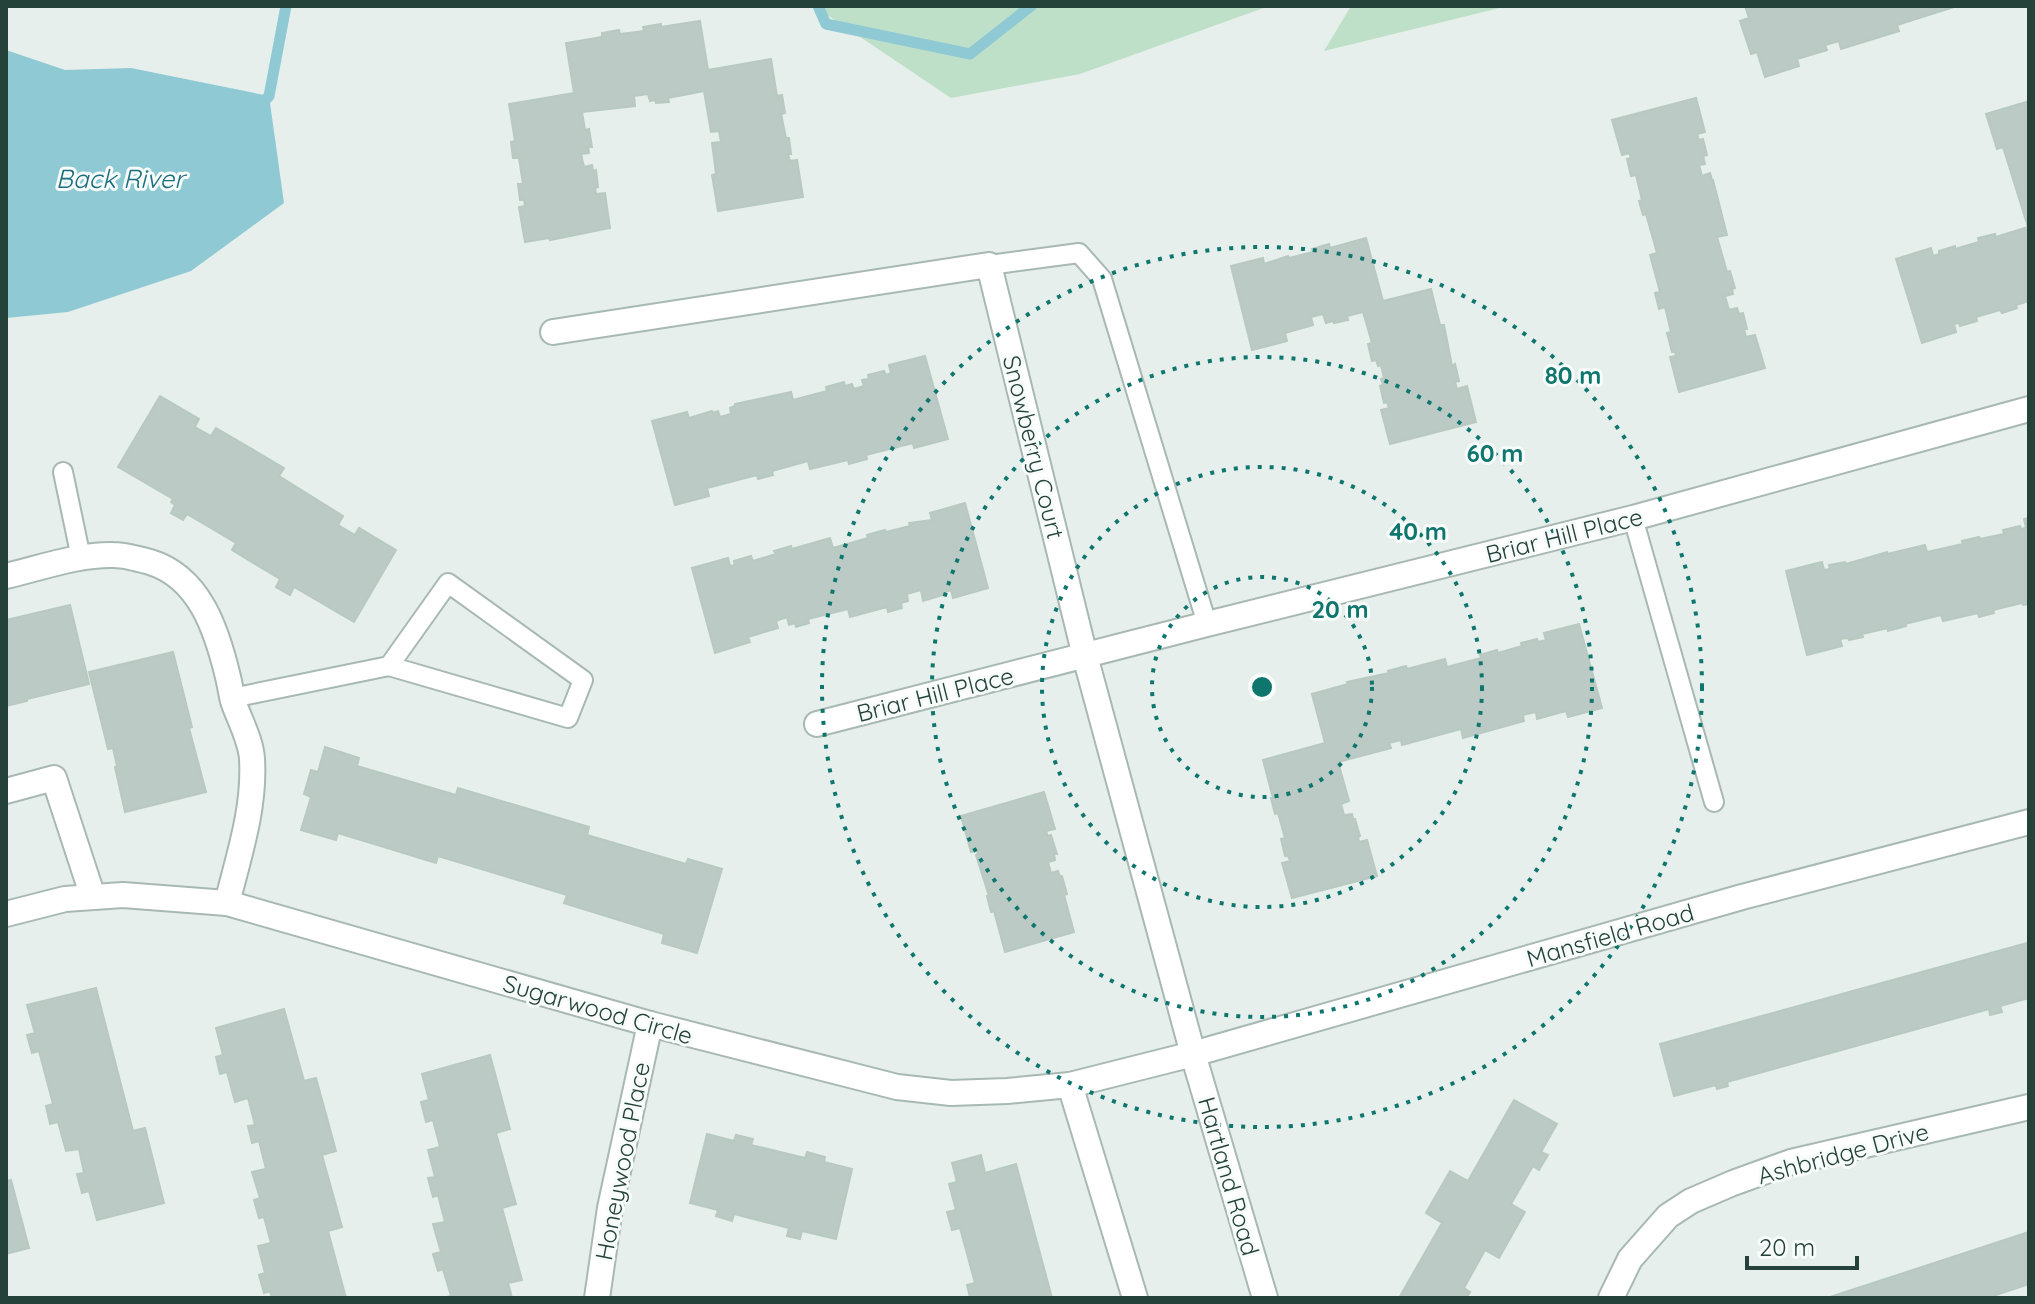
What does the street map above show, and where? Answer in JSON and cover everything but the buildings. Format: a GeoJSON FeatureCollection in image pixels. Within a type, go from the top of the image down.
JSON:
{"type":"FeatureCollection","features":[{"type":"Feature","properties":{"kind":"street"},"geometry":{"type":"LineString","coordinates":[[553,332],[989,265]]}},
{"type":"Feature","properties":{"kind":"street","name":"Snowberry Court"},"geometry":{"type":"LineString","coordinates":[[989,265],[1085,656],[1193,1054]]}},
{"type":"Feature","properties":{"kind":"street","name":"Briar Hill Place"},"geometry":{"type":"LineString","coordinates":[[817,724],[1633,518],[2029,409]]}},
{"type":"Feature","properties":{"kind":"street"},"geometry":{"type":"LineString","coordinates":[[6,576],[81,558],[115,555],[152,563],[178,575],[196,593],[206,611],[252,756],[251,811],[227,903]]}},
{"type":"Feature","properties":{"kind":"street"},"geometry":{"type":"LineString","coordinates":[[6,791],[54,778],[93,897]]}},
{"type":"Feature","properties":{"kind":"street","name":"Mansfield Road"},"geometry":{"type":"LineString","coordinates":[[1193,1054],[1742,897],[2029,822]]}},
{"type":"Feature","properties":{"kind":"street","name":"Sugarwood Circle"},"geometry":{"type":"LineString","coordinates":[[6,914],[65,899],[123,895],[227,903],[650,1024],[897,1087],[951,1093],[1070,1085],[1193,1054]]}},
{"type":"Feature","properties":{"kind":"street","name":"Honeywood Place"},"geometry":{"type":"LineString","coordinates":[[597,1298],[610,1208],[650,1024]]}},
{"type":"Feature","properties":{"kind":"street","name":"Hartland Road"},"geometry":{"type":"LineString","coordinates":[[1193,1054],[1265,1298]]}},
{"type":"Feature","properties":{"kind":"street"},"geometry":{"type":"LineString","coordinates":[[1070,1085],[1135,1298]]}},
{"type":"Feature","properties":{"kind":"street","name":"Ashbridge Drive"},"geometry":{"type":"LineString","coordinates":[[1611,1298],[1630,1259],[1668,1216],[1691,1201],[1791,1162],[2029,1107]]}},
{"type":"Feature","properties":{"kind":"lane"},"geometry":{"type":"LineString","coordinates":[[989,265],[1079,253],[1102,279],[1207,624]]}},
{"type":"Feature","properties":{"kind":"lane"},"geometry":{"type":"LineString","coordinates":[[63,472],[81,558]]}},
{"type":"Feature","properties":{"kind":"lane"},"geometry":{"type":"LineString","coordinates":[[1633,518],[1714,802]]}},
{"type":"Feature","properties":{"kind":"lane"},"geometry":{"type":"LineString","coordinates":[[232,698],[389,666],[568,718],[583,680],[448,583],[389,666]]}},
{"type":"Feature","properties":{"kind":"green space"},"geometry":{"type":"Polygon","coordinates":[[[814,6],[1269,6],[1080,74],[951,98],[814,6]]]}},
{"type":"Feature","properties":{"kind":"green space"},"geometry":{"type":"Polygon","coordinates":[[[1351,6],[1508,6],[1324,51],[1351,6]]]}},
{"type":"Feature","properties":{"kind":"water","name":"Back River"},"geometry":{"type":"Polygon","coordinates":[[[6,50],[65,70],[131,68],[269,96],[284,203],[191,271],[68,312],[6,318],[6,50]]]}},
{"type":"Feature","properties":{"kind":"waterway"},"geometry":{"type":"LineString","coordinates":[[259,107],[269,96],[286,6]]}},
{"type":"Feature","properties":{"kind":"waterway"},"geometry":{"type":"LineString","coordinates":[[818,6],[826,24],[970,54],[1031,6]]}}]}
